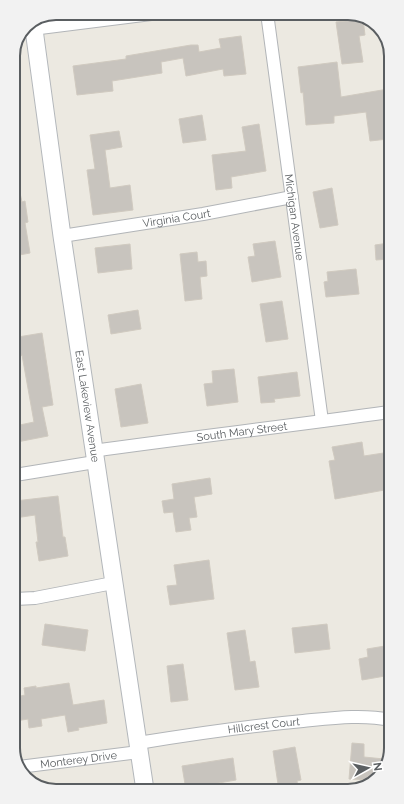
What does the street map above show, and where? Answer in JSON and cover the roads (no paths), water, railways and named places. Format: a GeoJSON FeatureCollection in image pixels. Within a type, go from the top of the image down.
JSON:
{"type":"FeatureCollection","features":[{"type":"Feature","properties":{"kind":"street"},"geometry":{"type":"LineString","coordinates":[[36,26],[95,20]]}},
{"type":"Feature","properties":{"kind":"street","name":"Michigan Avenue"},"geometry":{"type":"LineString","coordinates":[[267,20],[322,421]]}},
{"type":"Feature","properties":{"kind":"street","name":"East Lakeview Avenue"},"geometry":{"type":"LineString","coordinates":[[31,30],[144,784]]}},
{"type":"Feature","properties":{"kind":"street","name":"Virginia Court"},"geometry":{"type":"LineString","coordinates":[[62,236],[203,214],[292,197]]}},
{"type":"Feature","properties":{"kind":"street","name":"South Mary Street"},"geometry":{"type":"LineString","coordinates":[[20,474],[196,436],[384,413]]}},
{"type":"Feature","properties":{"kind":"street"},"geometry":{"type":"LineString","coordinates":[[20,599],[35,598],[113,583]]}},
{"type":"Feature","properties":{"kind":"street","name":"Hillcrest Court"},"geometry":{"type":"LineString","coordinates":[[138,748],[193,735],[302,721],[374,716],[384,718]]}},
{"type":"Feature","properties":{"kind":"street","name":"Monterey Drive"},"geometry":{"type":"LineString","coordinates":[[25,766],[138,748]]}}]}
